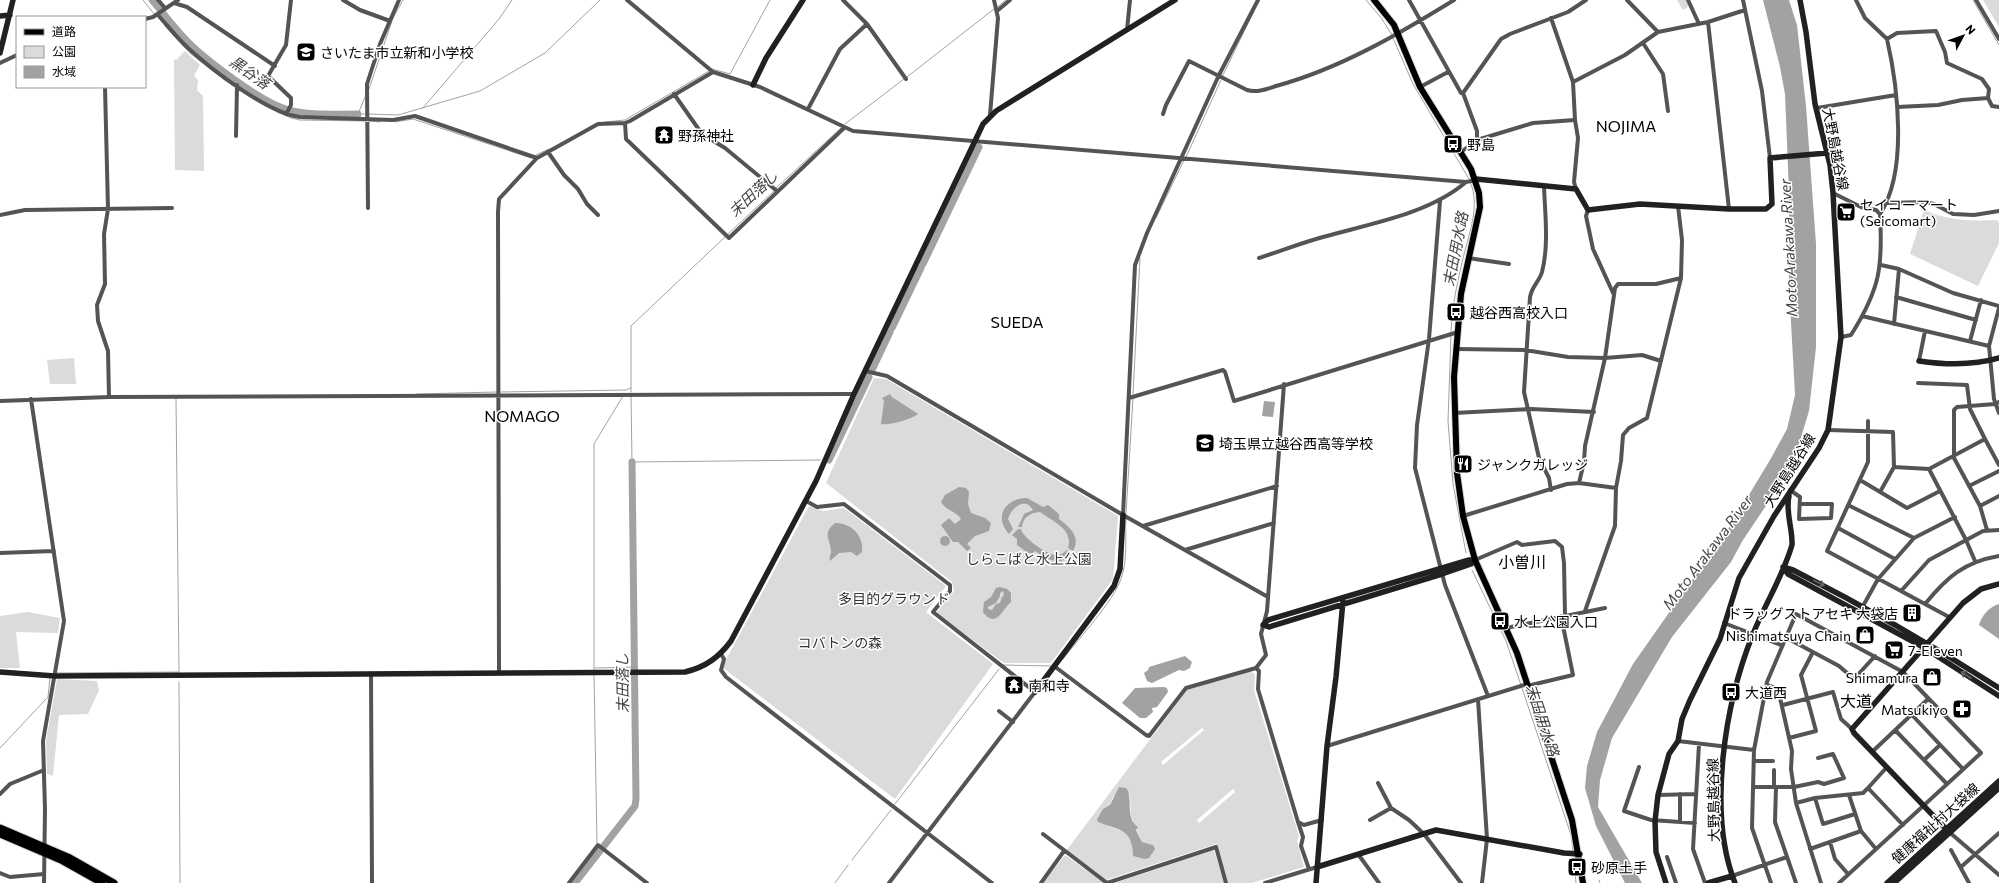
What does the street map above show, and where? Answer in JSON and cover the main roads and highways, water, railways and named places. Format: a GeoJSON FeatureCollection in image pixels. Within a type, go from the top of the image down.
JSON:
{"type":"FeatureCollection","features":[{"type":"Feature","properties":{"kind":"highway"},"geometry":{"type":"LineString","coordinates":[[0,828],[45,849],[102,883]]}},
{"type":"Feature","properties":{"kind":"highway"},"geometry":{"type":"LineString","coordinates":[[0,834],[70,858],[114,883]]}},
{"type":"Feature","properties":{"kind":"main road"},"geometry":{"type":"LineString","coordinates":[[1374,0],[1389,18],[1394,34],[1420,87],[1461,152],[1470,181],[1480,199],[1480,207],[1467,258],[1453,333],[1457,349],[1453,391],[1456,473],[1463,516],[1475,560],[1506,628],[1524,685],[1572,820],[1576,854],[1583,883]]}},
{"type":"Feature","properties":{"kind":"water"},"geometry":{"type":"Polygon","coordinates":[[[1763,0],[1789,0],[1797,25],[1806,106],[1816,244],[1816,347],[1809,411],[1792,467],[1743,540],[1731,562],[1672,637],[1612,738],[1600,780],[1598,807],[1642,883],[1625,883],[1596,826],[1585,788],[1587,766],[1597,732],[1633,664],[1732,523],[1770,460],[1787,429],[1795,395],[1789,286],[1789,192],[1785,94],[1780,67],[1763,0]]]}},
{"type":"Feature","properties":{"kind":"water"},"geometry":{"type":"Polygon","coordinates":[[[890,394],[892,397],[918,414],[900,422],[881,424],[884,401],[882,398],[890,394]]]}},
{"type":"Feature","properties":{"kind":"water"},"geometry":{"type":"Polygon","coordinates":[[[1264,401],[1275,402],[1273,417],[1262,416],[1264,401]]]}},
{"type":"Feature","properties":{"kind":"water"},"geometry":{"type":"Polygon","coordinates":[[[959,487],[966,488],[969,492],[968,504],[971,513],[985,518],[991,523],[989,531],[975,536],[967,544],[971,548],[967,551],[958,542],[953,542],[941,525],[949,518],[955,524],[961,519],[945,507],[941,502],[945,495],[959,487]]]}},
{"type":"Feature","properties":{"kind":"water"},"geometry":{"type":"Polygon","coordinates":[[[1027,498],[1043,507],[1048,505],[1059,514],[1059,519],[1067,525],[1075,537],[1076,541],[1073,551],[1068,548],[1068,536],[1061,526],[1040,512],[1033,513],[1025,518],[1022,527],[1018,527],[1024,514],[1033,510],[1026,504],[1019,505],[1012,511],[1008,519],[1013,529],[1009,534],[1002,521],[1004,509],[1013,501],[1027,498]]]}},
{"type":"Feature","properties":{"kind":"water"},"geometry":{"type":"Polygon","coordinates":[[[835,523],[846,525],[859,535],[862,552],[857,556],[851,552],[839,553],[830,561],[831,551],[828,533],[835,523]]]}},
{"type":"Feature","properties":{"kind":"water"},"geometry":{"type":"Polygon","coordinates":[[[1018,529],[1021,529],[1030,541],[1047,552],[1057,555],[1062,554],[1067,550],[1072,553],[1064,560],[1054,561],[1035,551],[1033,553],[1028,553],[1017,545],[1017,539],[1012,535],[1018,529]]]}},
{"type":"Feature","properties":{"kind":"water"},"geometry":{"type":"Polygon","coordinates":[[[945,536],[950,541],[945,546],[940,541],[945,536]]]}},
{"type":"Feature","properties":{"kind":"water"},"geometry":{"type":"Polygon","coordinates":[[[1000,587],[1007,589],[1011,593],[1011,602],[999,616],[992,619],[983,612],[984,602],[991,597],[996,588],[1000,587]],[[1003,591],[1000,593],[996,603],[988,607],[988,609],[992,610],[996,604],[1000,603],[1004,595],[1003,591]]]}},
{"type":"Feature","properties":{"kind":"water"},"geometry":{"type":"Polygon","coordinates":[[[1999,604],[1999,639],[1979,625],[1986,612],[1999,604]]]}},
{"type":"Feature","properties":{"kind":"water"},"geometry":{"type":"Polygon","coordinates":[[[1185,656],[1192,662],[1190,668],[1184,671],[1179,670],[1152,683],[1147,681],[1144,673],[1149,667],[1185,656]]]}},
{"type":"Feature","properties":{"kind":"water"},"geometry":{"type":"Polygon","coordinates":[[[1135,688],[1167,688],[1168,692],[1157,707],[1152,708],[1153,712],[1146,718],[1140,718],[1122,703],[1135,688]]]}},
{"type":"Feature","properties":{"kind":"water"},"geometry":{"type":"Polygon","coordinates":[[[1119,787],[1126,788],[1128,791],[1132,820],[1138,827],[1136,830],[1142,842],[1153,845],[1155,849],[1149,858],[1144,859],[1133,856],[1130,840],[1127,835],[1118,829],[1098,822],[1097,819],[1103,809],[1110,805],[1119,787]]]}},
{"type":"Feature","properties":{"kind":"waterway"},"geometry":{"type":"LineString","coordinates":[[143,0],[155,15]]}},
{"type":"Feature","properties":{"kind":"waterway","name":"黒谷落"},"geometry":{"type":"LineString","coordinates":[[152,0],[196,50],[234,80],[275,105],[303,113],[358,114]]}},
{"type":"Feature","properties":{"kind":"waterway"},"geometry":{"type":"LineString","coordinates":[[369,89],[393,18],[403,0]]}},
{"type":"Feature","properties":{"kind":"waterway"},"geometry":{"type":"LineString","coordinates":[[422,109],[499,19],[512,0]]}},
{"type":"Feature","properties":{"kind":"waterway"},"geometry":{"type":"LineString","coordinates":[[368,114],[398,115],[480,91],[545,53],[600,0]]}},
{"type":"Feature","properties":{"kind":"waterway"},"geometry":{"type":"LineString","coordinates":[[712,69],[730,74],[770,0]]}},
{"type":"Feature","properties":{"kind":"waterway","name":"末田落し"},"geometry":{"type":"LineString","coordinates":[[997,7],[1006,0]]}},
{"type":"Feature","properties":{"kind":"waterway","name":"末田用水路"},"geometry":{"type":"LineString","coordinates":[[1366,0],[1382,19],[1392,35]]}},
{"type":"Feature","properties":{"kind":"waterway"},"geometry":{"type":"LineString","coordinates":[[1973,0],[1999,45]]}},
{"type":"Feature","properties":{"kind":"waterway","name":"末田落し"},"geometry":{"type":"LineString","coordinates":[[907,77],[994,9]]}},
{"type":"Feature","properties":{"kind":"waterway"},"geometry":{"type":"LineString","coordinates":[[1222,77],[1254,11]]}},
{"type":"Feature","properties":{"kind":"waterway"},"geometry":{"type":"LineString","coordinates":[[165,26],[191,54],[225,80]]}},
{"type":"Feature","properties":{"kind":"waterway","name":"末田用水路"},"geometry":{"type":"LineString","coordinates":[[1393,38],[1413,84],[1469,179]]}},
{"type":"Feature","properties":{"kind":"waterway"},"geometry":{"type":"LineString","coordinates":[[605,122],[625,120],[709,71]]}},
{"type":"Feature","properties":{"kind":"waterway","name":"末田落し"},"geometry":{"type":"LineString","coordinates":[[845,124],[904,79]]}},
{"type":"Feature","properties":{"kind":"waterway"},"geometry":{"type":"LineString","coordinates":[[1186,157],[1221,80]]}},
{"type":"Feature","properties":{"kind":"waterway"},"geometry":{"type":"LineString","coordinates":[[365,97],[358,114],[365,114]]}},
{"type":"Feature","properties":{"kind":"waterway"},"geometry":{"type":"LineString","coordinates":[[277,112],[300,120],[366,121]]}},
{"type":"Feature","properties":{"kind":"waterway"},"geometry":{"type":"LineString","coordinates":[[395,122],[413,119],[531,158]]}},
{"type":"Feature","properties":{"kind":"waterway"},"geometry":{"type":"LineString","coordinates":[[369,121],[380,122]]}},
{"type":"Feature","properties":{"kind":"waterway","name":"末田落し"},"geometry":{"type":"LineString","coordinates":[[776,188],[841,128]]}},
{"type":"Feature","properties":{"kind":"waterway","name":"末田落し"},"geometry":{"type":"LineString","coordinates":[[923,264],[979,147]]}},
{"type":"Feature","properties":{"kind":"waterway"},"geometry":{"type":"LineString","coordinates":[[536,155],[549,149]]}},
{"type":"Feature","properties":{"kind":"waterway"},"geometry":{"type":"LineString","coordinates":[[1156,218],[1184,160]]}},
{"type":"Feature","properties":{"kind":"waterway","name":"末田用水路"},"geometry":{"type":"LineString","coordinates":[[1451,332],[1456,291],[1474,213],[1473,192],[1470,182]]}},
{"type":"Feature","properties":{"kind":"waterway","name":"末田落し"},"geometry":{"type":"LineString","coordinates":[[728,234],[774,191]]}},
{"type":"Feature","properties":{"kind":"waterway","name":"末田落し"},"geometry":{"type":"LineString","coordinates":[[631,392],[631,326],[726,236]]}},
{"type":"Feature","properties":{"kind":"waterway"},"geometry":{"type":"LineString","coordinates":[[1133,394],[1140,258]]}},
{"type":"Feature","properties":{"kind":"waterway","name":"末田落し"},"geometry":{"type":"LineString","coordinates":[[892,328],[921,268]]}},
{"type":"Feature","properties":{"kind":"waterway","name":"末田落し"},"geometry":{"type":"LineString","coordinates":[[872,370],[890,332]]}},
{"type":"Feature","properties":{"kind":"waterway","name":"末田用水路"},"geometry":{"type":"LineString","coordinates":[[1451,335],[1448,421],[1453,484],[1466,553]]}},
{"type":"Feature","properties":{"kind":"waterway","name":"末田落し"},"geometry":{"type":"LineString","coordinates":[[829,460],[869,377]]}},
{"type":"Feature","properties":{"kind":"waterway"},"geometry":{"type":"LineString","coordinates":[[501,392],[626,390],[631,388]]}},
{"type":"Feature","properties":{"kind":"waterway"},"geometry":{"type":"LineString","coordinates":[[417,394],[497,392]]}},
{"type":"Feature","properties":{"kind":"waterway"},"geometry":{"type":"LineString","coordinates":[[594,671],[594,444],[623,396]]}},
{"type":"Feature","properties":{"kind":"waterway","name":"末田落し"},"geometry":{"type":"LineString","coordinates":[[631,396],[632,462],[820,460]]}},
{"type":"Feature","properties":{"kind":"waterway"},"geometry":{"type":"LineString","coordinates":[[1126,514],[1133,398]]}},
{"type":"Feature","properties":{"kind":"waterway"},"geometry":{"type":"LineString","coordinates":[[57,673],[179,672],[176,399]]}},
{"type":"Feature","properties":{"kind":"waterway","name":"末田落し"},"geometry":{"type":"LineString","coordinates":[[575,883],[635,806],[636,799],[632,462]]}},
{"type":"Feature","properties":{"kind":"waterway"},"geometry":{"type":"LineString","coordinates":[[1063,659],[1111,598],[1121,579],[1125,564],[1126,517]]}},
{"type":"Feature","properties":{"kind":"waterway","name":"末田用水路"},"geometry":{"type":"LineString","coordinates":[[1472,570],[1506,641],[1521,685]]}},
{"type":"Feature","properties":{"kind":"waterway"},"geometry":{"type":"LineString","coordinates":[[1003,665],[1051,666]]}},
{"type":"Feature","properties":{"kind":"waterway"},"geometry":{"type":"LineString","coordinates":[[595,668],[636,667]]}},
{"type":"Feature","properties":{"kind":"waterway"},"geometry":{"type":"LineString","coordinates":[[895,804],[999,669]]}},
{"type":"Feature","properties":{"kind":"waterway"},"geometry":{"type":"LineString","coordinates":[[594,674],[597,843]]}},
{"type":"Feature","properties":{"kind":"waterway"},"geometry":{"type":"LineString","coordinates":[[0,748],[48,697],[50,678]]}},
{"type":"Feature","properties":{"kind":"waterway"},"geometry":{"type":"LineString","coordinates":[[179,682],[180,883]]}},
{"type":"Feature","properties":{"kind":"waterway","name":"末田用水路"},"geometry":{"type":"LineString","coordinates":[[1522,688],[1571,835],[1573,851]]}},
{"type":"Feature","properties":{"kind":"waterway"},"geometry":{"type":"LineString","coordinates":[[852,860],[891,810]]}},
{"type":"Feature","properties":{"kind":"waterway","name":"末田落し"},"geometry":{"type":"LineString","coordinates":[[597,848],[597,855]]}},
{"type":"Feature","properties":{"kind":"waterway","name":"末田用水路"},"geometry":{"type":"LineString","coordinates":[[1574,856],[1576,883]]}},
{"type":"Feature","properties":{"kind":"waterway"},"geometry":{"type":"LineString","coordinates":[[835,883],[848,865]]}},
{"type":"Feature","properties":{"kind":"place","name":"さいたま市立新和小学校"},"geometry":{"type":"Point","coordinates":[306,52]}},
{"type":"Feature","properties":{"kind":"place","name":"野孫神社"},"geometry":{"type":"Point","coordinates":[664,135]}},
{"type":"Feature","properties":{"kind":"place","name":"野島"},"geometry":{"type":"Point","coordinates":[1453,144]}},
{"type":"Feature","properties":{"kind":"place","name":"セイコーマート (Seicomart)"},"geometry":{"type":"Point","coordinates":[1846,212]}},
{"type":"Feature","properties":{"kind":"place","name":"越谷西高校入口"},"geometry":{"type":"Point","coordinates":[1456,312]}},
{"type":"Feature","properties":{"kind":"place","name":"埼玉県立越谷西高等学校"},"geometry":{"type":"Point","coordinates":[1205,443]}},
{"type":"Feature","properties":{"kind":"place","name":"ジャンクガレッジ"},"geometry":{"type":"Point","coordinates":[1463,464]}},
{"type":"Feature","properties":{"kind":"place","name":"ドラッグストアセキ 大袋店"},"geometry":{"type":"Point","coordinates":[1912,613]}},
{"type":"Feature","properties":{"kind":"place","name":"水上公園入口"},"geometry":{"type":"Point","coordinates":[1500,621]}},
{"type":"Feature","properties":{"kind":"place","name":"Nishimatsuya Chain"},"geometry":{"type":"Point","coordinates":[1865,635]}},
{"type":"Feature","properties":{"kind":"place","name":"7-Eleven"},"geometry":{"type":"Point","coordinates":[1894,650]}},
{"type":"Feature","properties":{"kind":"place","name":"Shimamura"},"geometry":{"type":"Point","coordinates":[1932,677]}},
{"type":"Feature","properties":{"kind":"place","name":"南和寺"},"geometry":{"type":"Point","coordinates":[1014,685]}},
{"type":"Feature","properties":{"kind":"place","name":"大道西"},"geometry":{"type":"Point","coordinates":[1731,692]}},
{"type":"Feature","properties":{"kind":"place","name":"Matsukiyo"},"geometry":{"type":"Point","coordinates":[1962,709]}},
{"type":"Feature","properties":{"kind":"place","name":"砂原土手"},"geometry":{"type":"Point","coordinates":[1577,867]}},
{"type":"Feature","properties":{"kind":"district","name":"NOJIMA"},"geometry":{"type":"Point","coordinates":[1626,125]}},
{"type":"Feature","properties":{"kind":"district","name":"SUEDA"},"geometry":{"type":"Point","coordinates":[1017,321]}},
{"type":"Feature","properties":{"kind":"district","name":"NOMAGO"},"geometry":{"type":"Point","coordinates":[522,415]}},
{"type":"Feature","properties":{"kind":"district","name":"小曽川"},"geometry":{"type":"Point","coordinates":[1522,561]}},
{"type":"Feature","properties":{"kind":"district","name":"大道"},"geometry":{"type":"Point","coordinates":[1856,700]}},
{"type":"Feature","properties":{"kind":"water label","name":"Moto Arakawa River"},"geometry":{"type":"Point","coordinates":[1788,248]}},
{"type":"Feature","properties":{"kind":"water label","name":"Moto Arakawa River"},"geometry":{"type":"Point","coordinates":[1707,552]}},
{"type":"Feature","properties":{"kind":"park label","name":"しらこばと水上公園"},"geometry":{"type":"Point","coordinates":[1029,558]}},
{"type":"Feature","properties":{"kind":"park label","name":"多目的グラウンド"},"geometry":{"type":"Point","coordinates":[894,598]}},
{"type":"Feature","properties":{"kind":"park label","name":"コバトンの森"},"geometry":{"type":"Point","coordinates":[840,642]}}]}
